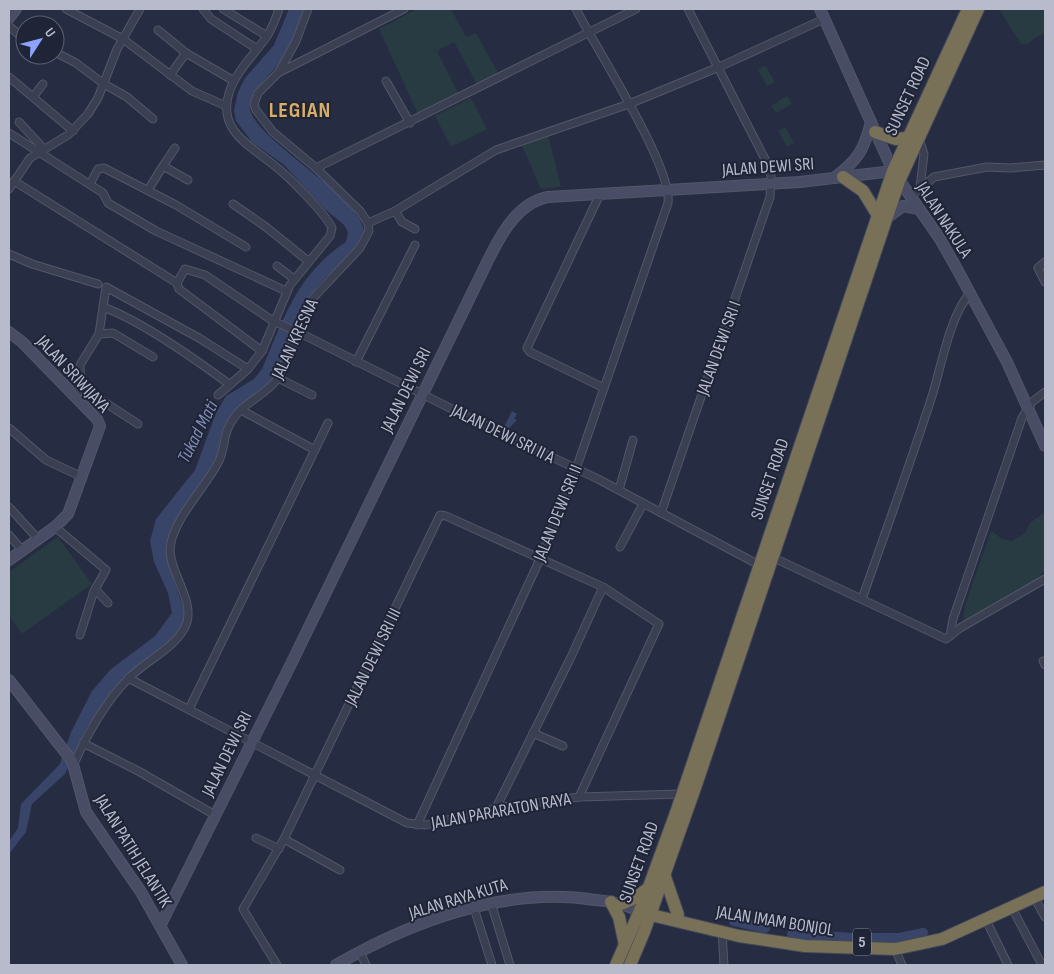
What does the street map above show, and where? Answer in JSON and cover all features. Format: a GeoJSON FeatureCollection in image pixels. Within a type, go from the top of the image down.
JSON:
{"type":"FeatureCollection","features":[{"type":"Feature","properties":{"kind":"highway","name":"SUNSET ROAD"},"geometry":{"type":"LineString","coordinates":[[630,965],[646,910],[649,888],[759,566],[896,176],[968,9]]}},
{"type":"Feature","properties":{"kind":"highway"},"geometry":{"type":"LineString","coordinates":[[873,127],[896,139],[913,138],[978,9]]}},
{"type":"Feature","properties":{"kind":"highway"},"geometry":{"type":"LineString","coordinates":[[838,178],[863,191],[882,216]]}},
{"type":"Feature","properties":{"kind":"highway","name":"SUNSET ROAD"},"geometry":{"type":"LineString","coordinates":[[616,965],[664,874],[772,557],[882,216]]}},
{"type":"Feature","properties":{"kind":"highway"},"geometry":{"type":"LineString","coordinates":[[664,874],[678,915]]}},
{"type":"Feature","properties":{"kind":"highway"},"geometry":{"type":"LineString","coordinates":[[625,945],[618,917],[619,904],[635,898],[649,888]]}},
{"type":"Feature","properties":{"kind":"highway","name":"JALAN IMAM BONJOL"},"geometry":{"type":"LineString","coordinates":[[646,910],[749,930],[822,939],[879,942],[909,940],[940,933],[1043,889]]}},
{"type":"Feature","properties":{"kind":"highway","name":"JALAN IMAM BONJOL"},"geometry":{"type":"LineString","coordinates":[[646,910],[722,932],[805,946],[895,949],[942,939],[1012,908],[1043,889]]}},
{"type":"Feature","properties":{"kind":"street"},"geometry":{"type":"LineString","coordinates":[[9,18],[16,9]]}},
{"type":"Feature","properties":{"kind":"street"},"geometry":{"type":"LineString","coordinates":[[66,9],[122,39],[198,94],[226,106]]}},
{"type":"Feature","properties":{"kind":"street"},"geometry":{"type":"LineString","coordinates":[[9,188],[27,162],[72,131],[93,107],[122,39],[140,9]]}},
{"type":"Feature","properties":{"kind":"street"},"geometry":{"type":"LineString","coordinates":[[203,9],[211,19],[257,50]]}},
{"type":"Feature","properties":{"kind":"street"},"geometry":{"type":"LineString","coordinates":[[223,9],[267,36]]}},
{"type":"Feature","properties":{"kind":"street"},"geometry":{"type":"LineString","coordinates":[[218,395],[248,369],[262,351],[286,291],[332,231],[330,223],[280,171],[236,136],[229,122],[226,106],[234,81],[267,36],[280,9]]}},
{"type":"Feature","properties":{"kind":"street"},"geometry":{"type":"LineString","coordinates":[[308,9],[296,41],[279,72],[258,93],[254,104],[256,110],[272,132],[316,168],[360,211],[368,223],[395,212],[495,150],[629,104],[719,67],[824,19]]}},
{"type":"Feature","properties":{"kind":"street"},"geometry":{"type":"LineString","coordinates":[[279,72],[404,9]]}},
{"type":"Feature","properties":{"kind":"street"},"geometry":{"type":"LineString","coordinates":[[576,9],[629,104],[662,170],[669,190]]}},
{"type":"Feature","properties":{"kind":"street"},"geometry":{"type":"LineString","coordinates":[[316,168],[410,123],[636,9]]}},
{"type":"Feature","properties":{"kind":"street"},"geometry":{"type":"LineString","coordinates":[[688,9],[767,163],[772,183]]}},
{"type":"Feature","properties":{"kind":"street","name":"JALAN NAKULA"},"geometry":{"type":"LineString","coordinates":[[820,9],[896,176],[940,239],[970,293],[1007,362],[1027,408],[1043,435],[1045,446]]}},
{"type":"Feature","properties":{"kind":"street"},"geometry":{"type":"LineString","coordinates":[[158,30],[186,53],[234,81]]}},
{"type":"Feature","properties":{"kind":"street"},"geometry":{"type":"LineString","coordinates":[[170,75],[186,53]]}},
{"type":"Feature","properties":{"kind":"street"},"geometry":{"type":"LineString","coordinates":[[65,57],[127,97],[153,119]]}},
{"type":"Feature","properties":{"kind":"street"},"geometry":{"type":"LineString","coordinates":[[9,77],[72,131]]}},
{"type":"Feature","properties":{"kind":"street"},"geometry":{"type":"LineString","coordinates":[[386,81],[410,123]]}},
{"type":"Feature","properties":{"kind":"street"},"geometry":{"type":"LineString","coordinates":[[33,97],[43,84]]}},
{"type":"Feature","properties":{"kind":"street"},"geometry":{"type":"LineString","coordinates":[[18,122],[41,151]]}},
{"type":"Feature","properties":{"kind":"street"},"geometry":{"type":"LineString","coordinates":[[838,178],[858,157],[873,127]]}},
{"type":"Feature","properties":{"kind":"street"},"geometry":{"type":"LineString","coordinates":[[9,133],[41,151],[104,193],[107,201],[113,206],[156,231],[286,291]]}},
{"type":"Feature","properties":{"kind":"street"},"geometry":{"type":"LineString","coordinates":[[913,138],[924,154],[920,188]]}},
{"type":"Feature","properties":{"kind":"street"},"geometry":{"type":"LineString","coordinates":[[148,190],[175,148]]}},
{"type":"Feature","properties":{"kind":"street"},"geometry":{"type":"LineString","coordinates":[[910,197],[934,177],[980,168],[1045,165]]}},
{"type":"Feature","properties":{"kind":"street"},"geometry":{"type":"LineString","coordinates":[[164,166],[188,180]]}},
{"type":"Feature","properties":{"kind":"street"},"geometry":{"type":"LineString","coordinates":[[90,184],[101,167],[148,190],[246,247]]}},
{"type":"Feature","properties":{"kind":"street","name":"JALAN DEWI SRI"},"geometry":{"type":"LineString","coordinates":[[160,920],[215,815],[487,265],[505,232],[517,216],[530,204],[543,198],[838,178],[896,176]]}},
{"type":"Feature","properties":{"kind":"street"},"geometry":{"type":"LineString","coordinates":[[14,181],[177,283],[179,289],[262,351]]}},
{"type":"Feature","properties":{"kind":"street","name":"JALAN DEWI SRI I"},"geometry":{"type":"LineString","coordinates":[[661,512],[740,288],[770,197],[772,183]]}},
{"type":"Feature","properties":{"kind":"street","name":"JALAN DEWI SRI II"},"geometry":{"type":"LineString","coordinates":[[417,825],[540,559],[576,469],[668,203],[669,190]]}},
{"type":"Feature","properties":{"kind":"street"},"geometry":{"type":"LineString","coordinates":[[600,194],[527,348],[530,352],[604,388]]}},
{"type":"Feature","properties":{"kind":"street"},"geometry":{"type":"LineString","coordinates":[[233,204],[266,227],[308,262]]}},
{"type":"Feature","properties":{"kind":"street"},"geometry":{"type":"LineString","coordinates":[[882,216],[903,206],[919,209]]}},
{"type":"Feature","properties":{"kind":"street"},"geometry":{"type":"LineString","coordinates":[[395,212],[402,222],[415,229]]}},
{"type":"Feature","properties":{"kind":"street","name":"JALAN KRESNA"},"geometry":{"type":"LineString","coordinates":[[73,762],[83,743],[128,678],[172,642],[185,626],[185,603],[172,562],[171,541],[183,518],[218,463],[224,435],[241,410],[272,387],[278,378],[310,302],[319,289],[364,243],[368,231],[368,223]]}},
{"type":"Feature","properties":{"kind":"street"},"geometry":{"type":"LineString","coordinates":[[356,362],[415,245]]}},
{"type":"Feature","properties":{"kind":"street"},"geometry":{"type":"LineString","coordinates":[[9,254],[32,264],[98,284]]}},
{"type":"Feature","properties":{"kind":"street"},"geometry":{"type":"LineString","coordinates":[[1045,262],[1038,268],[1045,282]]}},
{"type":"Feature","properties":{"kind":"street"},"geometry":{"type":"LineString","coordinates":[[278,266],[294,279]]}},
{"type":"Feature","properties":{"kind":"street","name":"JALAN DEWI SRI II A"},"geometry":{"type":"LineString","coordinates":[[177,283],[184,269],[193,270],[210,278],[274,322],[297,331],[422,395],[619,490],[759,566]]}},
{"type":"Feature","properties":{"kind":"street"},"geometry":{"type":"LineString","coordinates":[[75,397],[81,387],[80,365],[98,334],[106,287],[199,338],[248,369]]}},
{"type":"Feature","properties":{"kind":"street"},"geometry":{"type":"LineString","coordinates":[[862,599],[953,328],[963,302],[970,293]]}},
{"type":"Feature","properties":{"kind":"street"},"geometry":{"type":"LineString","coordinates":[[103,307],[117,312],[176,348],[229,384]]}},
{"type":"Feature","properties":{"kind":"street","name":"JALAN SRIWIJAYA"},"geometry":{"type":"LineString","coordinates":[[9,332],[97,419],[100,426],[68,514],[56,527],[9,560]]}},
{"type":"Feature","properties":{"kind":"street"},"geometry":{"type":"LineString","coordinates":[[98,334],[113,333],[153,357]]}},
{"type":"Feature","properties":{"kind":"street"},"geometry":{"type":"LineString","coordinates":[[278,378],[312,395]]}},
{"type":"Feature","properties":{"kind":"street"},"geometry":{"type":"LineString","coordinates":[[81,387],[138,424]]}},
{"type":"Feature","properties":{"kind":"street"},"geometry":{"type":"LineString","coordinates":[[950,636],[953,619],[1027,408],[1045,392]]}},
{"type":"Feature","properties":{"kind":"street"},"geometry":{"type":"LineString","coordinates":[[241,410],[315,450]]}},
{"type":"Feature","properties":{"kind":"street"},"geometry":{"type":"LineString","coordinates":[[188,709],[328,423]]}},
{"type":"Feature","properties":{"kind":"street"},"geometry":{"type":"LineString","coordinates":[[9,428],[46,460],[82,477]]}},
{"type":"Feature","properties":{"kind":"street"},"geometry":{"type":"LineString","coordinates":[[619,490],[634,440]]}},
{"type":"Feature","properties":{"kind":"street"},"geometry":{"type":"LineString","coordinates":[[620,547],[642,504]]}},
{"type":"Feature","properties":{"kind":"street"},"geometry":{"type":"LineString","coordinates":[[9,508],[38,540]]}},
{"type":"Feature","properties":{"kind":"street","name":"JALAN DEWI SRI III"},"geometry":{"type":"LineString","coordinates":[[278,965],[243,909],[284,839],[440,515],[446,516],[540,559]]}},
{"type":"Feature","properties":{"kind":"street"},"geometry":{"type":"LineString","coordinates":[[56,527],[106,568],[95,589],[80,634]]}},
{"type":"Feature","properties":{"kind":"street"},"geometry":{"type":"LineString","coordinates":[[9,535],[22,550]]}},
{"type":"Feature","properties":{"kind":"street"},"geometry":{"type":"LineString","coordinates":[[772,557],[946,639],[1045,580]]}},
{"type":"Feature","properties":{"kind":"street"},"geometry":{"type":"LineString","coordinates":[[540,559],[603,587],[657,621],[659,627],[579,797]]}},
{"type":"Feature","properties":{"kind":"street"},"geometry":{"type":"LineString","coordinates":[[496,808],[603,587]]}},
{"type":"Feature","properties":{"kind":"street"},"geometry":{"type":"LineString","coordinates":[[95,589],[108,603]]}},
{"type":"Feature","properties":{"kind":"street","name":"JALAN PARARATON RAYA"},"geometry":{"type":"LineString","coordinates":[[128,678],[314,776],[407,822],[417,825],[434,823],[496,808],[579,797],[681,794]]}},
{"type":"Feature","properties":{"kind":"street","name":"JALAN PATIH JELANTIK"},"geometry":{"type":"LineString","coordinates":[[9,680],[73,762],[79,795],[86,812],[160,920],[182,965]]}},
{"type":"Feature","properties":{"kind":"street"},"geometry":{"type":"LineString","coordinates":[[533,733],[563,746]]}},
{"type":"Feature","properties":{"kind":"street"},"geometry":{"type":"LineString","coordinates":[[83,743],[215,815]]}},
{"type":"Feature","properties":{"kind":"street"},"geometry":{"type":"LineString","coordinates":[[256,838],[279,849]]}},
{"type":"Feature","properties":{"kind":"street"},"geometry":{"type":"LineString","coordinates":[[284,839],[340,870]]}},
{"type":"Feature","properties":{"kind":"street"},"geometry":{"type":"LineString","coordinates":[[1043,889],[1045,917]]}},
{"type":"Feature","properties":{"kind":"street","name":"JALAN RAYA KUTA"},"geometry":{"type":"LineString","coordinates":[[336,965],[360,952],[435,920],[491,903],[517,898],[552,896],[634,904],[646,910]]}},
{"type":"Feature","properties":{"kind":"street"},"geometry":{"type":"LineString","coordinates":[[491,903],[510,965]]}},
{"type":"Feature","properties":{"kind":"street"},"geometry":{"type":"LineString","coordinates":[[474,908],[492,965]]}},
{"type":"Feature","properties":{"kind":"street"},"geometry":{"type":"LineString","coordinates":[[1012,908],[1042,965]]}},
{"type":"Feature","properties":{"kind":"street"},"geometry":{"type":"LineString","coordinates":[[986,920],[1008,965]]}},
{"type":"Feature","properties":{"kind":"street"},"geometry":{"type":"LineString","coordinates":[[722,932],[724,965]]}},
{"type":"Feature","properties":{"kind":"street"},"geometry":{"type":"LineString","coordinates":[[895,949],[902,965]]}},
{"type":"Feature","properties":{"kind":"street"},"geometry":{"type":"LineString","coordinates":[[360,952],[366,965]]}},
{"type":"Feature","properties":{"kind":"shaded area"},"geometry":{"type":"Polygon","coordinates":[[[417,9],[451,9],[466,37],[476,33],[498,73],[477,84],[454,42],[437,51],[458,93],[418,114],[379,29],[417,9]]]}},
{"type":"Feature","properties":{"kind":"shaded area"},"geometry":{"type":"Polygon","coordinates":[[[999,9],[1045,9],[1045,33],[1027,44],[1021,44],[999,9]]]}},
{"type":"Feature","properties":{"kind":"shaded area"},"geometry":{"type":"Polygon","coordinates":[[[765,65],[775,82],[767,86],[758,70],[765,65]]]}},
{"type":"Feature","properties":{"kind":"shaded area"},"geometry":{"type":"Polygon","coordinates":[[[787,96],[792,104],[776,113],[771,106],[787,96]]]}},
{"type":"Feature","properties":{"kind":"shaded area"},"geometry":{"type":"Polygon","coordinates":[[[471,98],[487,129],[451,147],[435,116],[471,98]]]}},
{"type":"Feature","properties":{"kind":"shaded area"},"geometry":{"type":"Polygon","coordinates":[[[785,127],[794,143],[787,147],[778,131],[785,127]]]}},
{"type":"Feature","properties":{"kind":"shaded area"},"geometry":{"type":"Polygon","coordinates":[[[548,135],[561,187],[541,189],[521,144],[548,135]]]}},
{"type":"Feature","properties":{"kind":"shaded area"},"geometry":{"type":"Polygon","coordinates":[[[1045,512],[1045,570],[1033,582],[1013,592],[969,622],[963,620],[971,587],[990,533],[993,532],[1002,539],[1012,541],[1025,533],[1030,523],[1045,512]]]}},
{"type":"Feature","properties":{"kind":"shaded area"},"geometry":{"type":"Polygon","coordinates":[[[58,537],[92,584],[22,634],[9,615],[9,572],[58,537]]]}},
{"type":"Feature","properties":{"kind":"water","name":"Tukad Mati"},"geometry":{"type":"Polygon","coordinates":[[[289,9],[306,9],[289,49],[255,92],[250,106],[254,118],[267,134],[330,187],[348,205],[361,221],[364,235],[362,242],[351,256],[317,287],[305,308],[278,374],[266,389],[228,423],[220,439],[215,464],[172,531],[169,541],[170,562],[185,613],[185,622],[180,632],[120,681],[108,696],[86,729],[65,774],[32,804],[26,832],[9,854],[9,841],[18,828],[21,804],[60,764],[71,732],[92,691],[110,670],[155,636],[172,613],[168,593],[154,562],[150,541],[156,519],[195,470],[216,413],[226,396],[254,379],[262,369],[294,298],[315,268],[346,242],[348,232],[344,225],[326,210],[284,165],[252,142],[236,121],[234,110],[238,92],[245,78],[274,45],[289,9]]]}},
{"type":"Feature","properties":{"kind":"water"},"geometry":{"type":"Polygon","coordinates":[[[512,411],[517,414],[514,419],[517,420],[508,429],[504,427],[512,411]]]}},
{"type":"Feature","properties":{"kind":"waterway"},"geometry":{"type":"LineString","coordinates":[[734,921],[765,928]]}},
{"type":"Feature","properties":{"kind":"waterway"},"geometry":{"type":"LineString","coordinates":[[873,938],[899,938],[923,933]]}},
{"type":"Feature","properties":{"kind":"waterway"},"geometry":{"type":"LineString","coordinates":[[792,934],[852,938]]}},
{"type":"Feature","properties":{"kind":"district","name":"LEGIAN"},"geometry":{"type":"Point","coordinates":[300,110]}}]}
